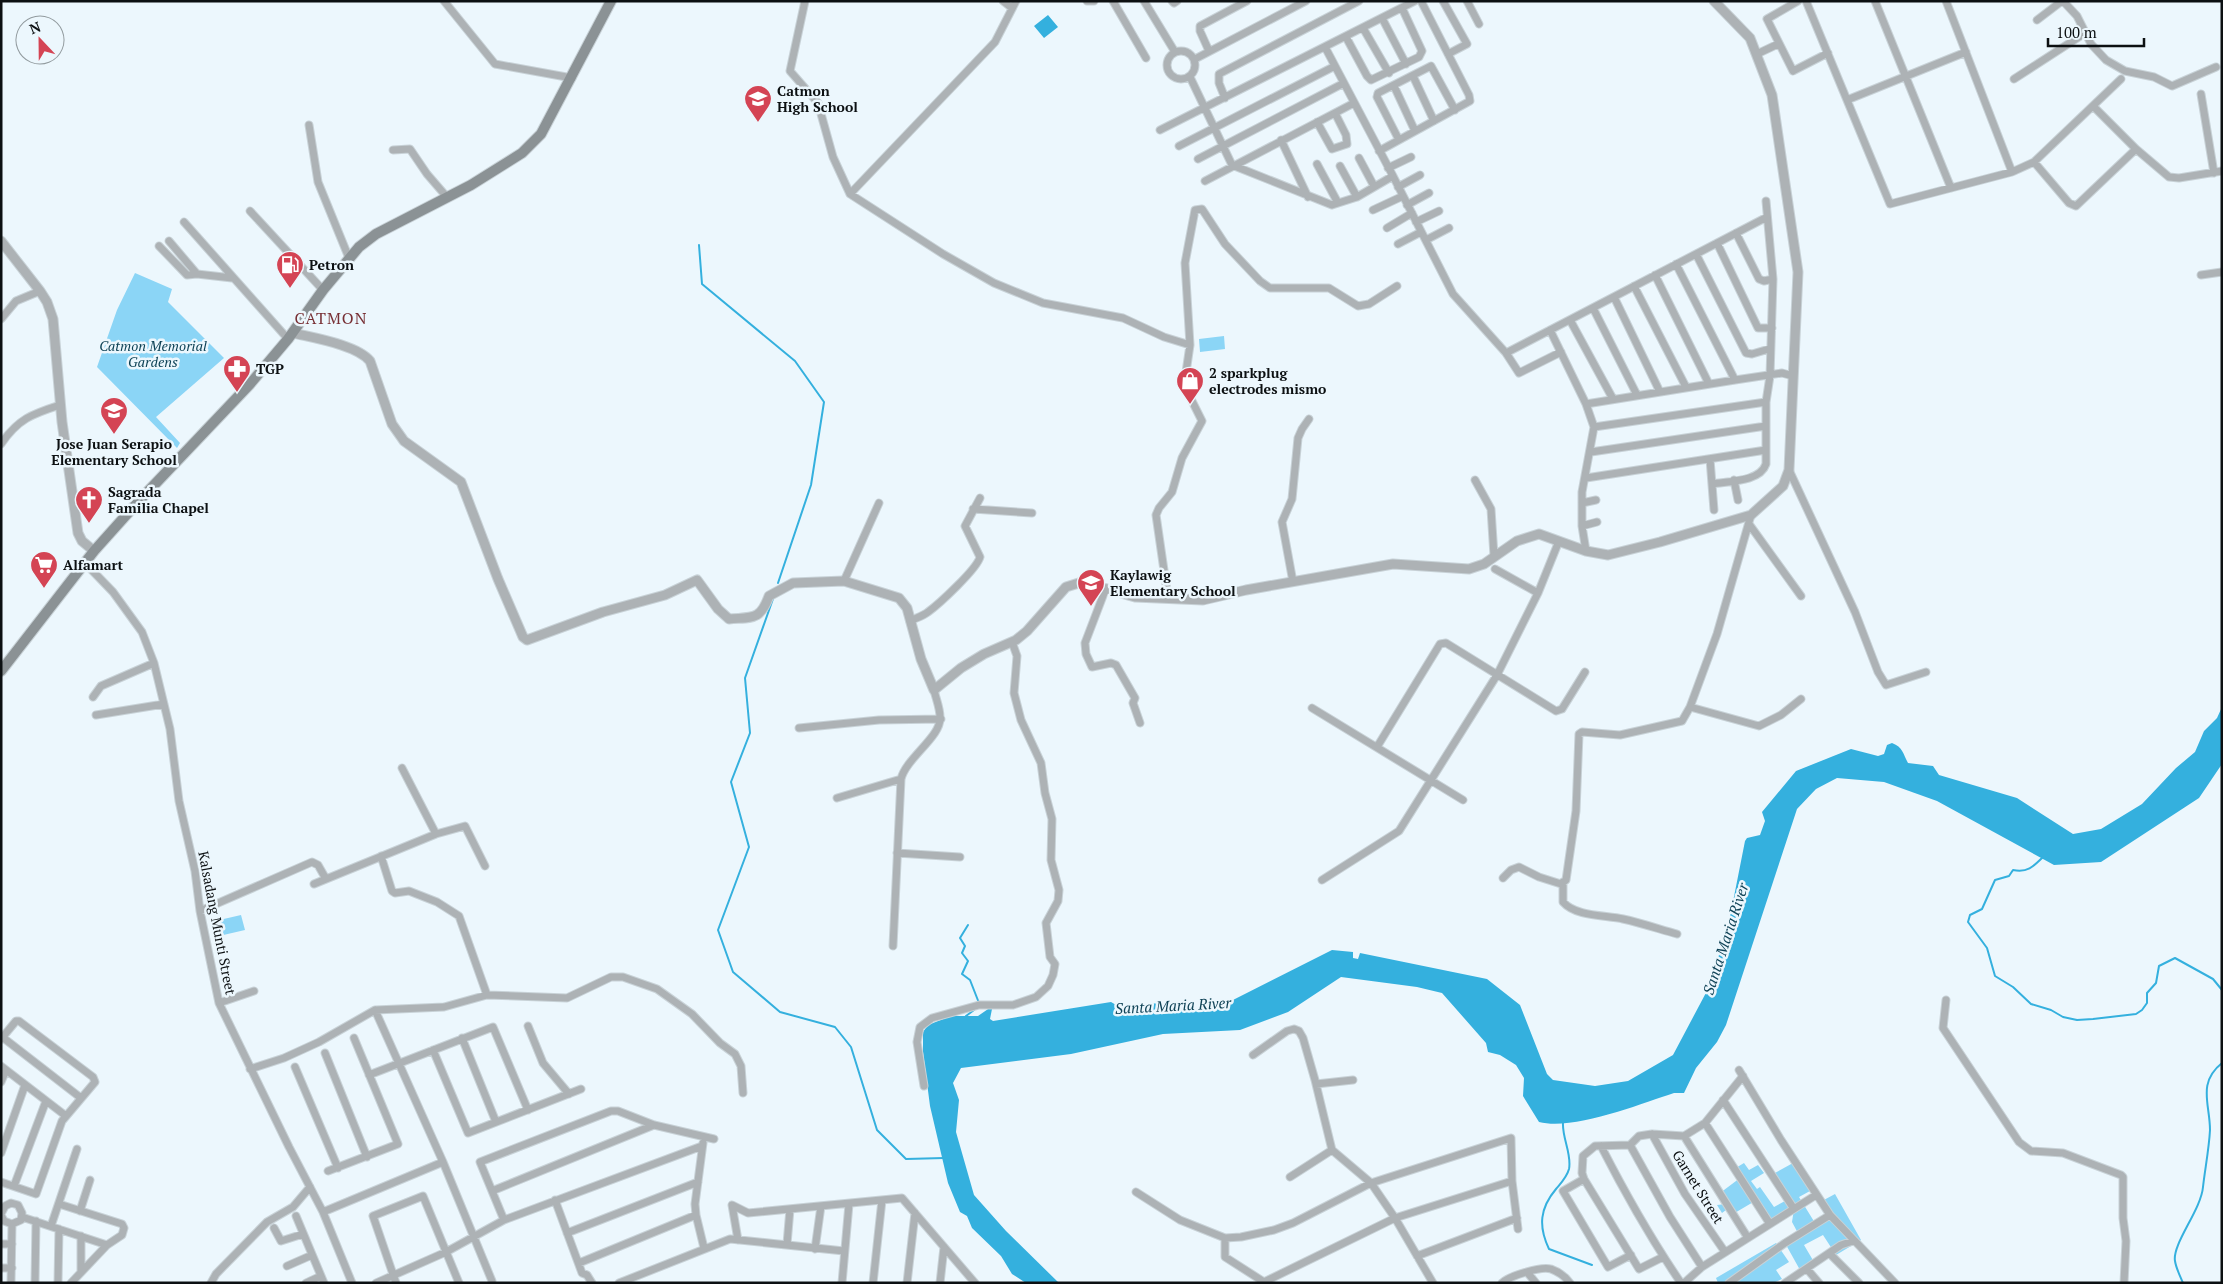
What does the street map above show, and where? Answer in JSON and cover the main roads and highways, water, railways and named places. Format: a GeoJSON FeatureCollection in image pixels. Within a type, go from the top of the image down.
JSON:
{"type":"FeatureCollection","features":[{"type":"Feature","properties":{"kind":"main road"},"geometry":{"type":"LineString","coordinates":[[1,671],[94,552],[137,503],[250,384],[291,336],[348,258],[376,234],[470,185],[522,153],[541,134],[611,1]]}},
{"type":"Feature","properties":{"kind":"water"},"geometry":{"type":"Polygon","coordinates":[[[1048,15],[1058,27],[1044,38],[1034,26],[1048,15]]]}},
{"type":"Feature","properties":{"kind":"water","name":"Santa Maria River"},"geometry":{"type":"Polygon","coordinates":[[[2222,707],[2222,764],[2199,798],[2101,862],[2054,865],[1937,801],[1884,782],[1837,778],[1816,789],[1797,809],[1726,1025],[1717,1042],[1696,1068],[1684,1093],[1674,1093],[1588,1120],[1553,1124],[1539,1122],[1523,1096],[1524,1078],[1516,1065],[1500,1055],[1488,1052],[1486,1043],[1442,993],[1417,987],[1341,977],[1288,1012],[1240,1030],[1163,1034],[1071,1054],[961,1068],[953,1083],[959,1100],[956,1132],[974,1195],[1006,1231],[1059,1283],[1026,1283],[1012,1274],[1001,1256],[972,1228],[967,1216],[960,1212],[948,1183],[930,1106],[923,1052],[923,1032],[928,1025],[951,1016],[978,1016],[991,1007],[990,1019],[993,1021],[1111,1002],[1123,1009],[1157,1003],[1203,1010],[1229,1002],[1332,950],[1353,952],[1353,958],[1358,959],[1360,953],[1487,979],[1520,1005],[1547,1074],[1553,1080],[1595,1086],[1628,1081],[1673,1055],[1708,989],[1728,927],[1745,841],[1747,838],[1760,835],[1765,821],[1762,812],[1796,771],[1851,749],[1878,756],[1884,754],[1887,745],[1892,743],[1901,749],[1908,763],[1933,766],[1939,775],[2017,798],[2073,834],[2101,829],[2142,804],[2176,768],[2195,752],[2204,731],[2217,718],[2222,707]]]}},
{"type":"Feature","properties":{"kind":"waterway"},"geometry":{"type":"LineString","coordinates":[[699,245],[702,284],[795,361],[824,402],[811,485],[778,583]]}},
{"type":"Feature","properties":{"kind":"waterway"},"geometry":{"type":"LineString","coordinates":[[774,596],[745,678],[750,733],[731,782],[749,847],[718,930],[733,972],[780,1012],[835,1027],[851,1047],[877,1130],[906,1159],[944,1158]]}},
{"type":"Feature","properties":{"kind":"waterway"},"geometry":{"type":"LineString","coordinates":[[2043,857],[2030,868],[2022,871],[2013,870],[2009,876],[1995,880],[1982,909],[1970,915],[1968,922],[1987,948],[1995,976],[2013,987],[2031,1004],[2051,1010],[2063,1017],[2077,1020],[2136,1014],[2147,1003],[2147,993],[2156,983],[2159,966],[2175,958],[2213,979],[2222,990]]}},
{"type":"Feature","properties":{"kind":"waterway"},"geometry":{"type":"LineString","coordinates":[[968,925],[960,938],[965,946],[962,953],[968,961],[962,974],[970,980],[979,1003]]}},
{"type":"Feature","properties":{"kind":"waterway"},"geometry":{"type":"LineString","coordinates":[[966,1016],[974,1010]]}},
{"type":"Feature","properties":{"kind":"waterway"},"geometry":{"type":"LineString","coordinates":[[2183,1283],[2178,1272],[2175,1254],[2201,1196],[2210,1130],[2207,1086],[2214,1071],[2222,1063]]}},
{"type":"Feature","properties":{"kind":"waterway"},"geometry":{"type":"LineString","coordinates":[[1563,1123],[1570,1163],[1569,1169],[1544,1210],[1542,1217],[1543,1233],[1549,1249],[1592,1265]]}},
{"type":"Feature","properties":{"kind":"place","name":"Catmon High School"},"geometry":{"type":"Point","coordinates":[758,123]}},
{"type":"Feature","properties":{"kind":"place","name":"Petron"},"geometry":{"type":"Point","coordinates":[290,289]}},
{"type":"Feature","properties":{"kind":"place","name":"TGP"},"geometry":{"type":"Point","coordinates":[237,393]}},
{"type":"Feature","properties":{"kind":"place","name":"2 sparkplug electrodes mismo"},"geometry":{"type":"Point","coordinates":[1190,405]}},
{"type":"Feature","properties":{"kind":"place","name":"Jose Juan Serapio Elementary School"},"geometry":{"type":"Point","coordinates":[114,435]}},
{"type":"Feature","properties":{"kind":"place","name":"Sagrada Familia Chapel"},"geometry":{"type":"Point","coordinates":[89,524]}},
{"type":"Feature","properties":{"kind":"place","name":"Alfamart"},"geometry":{"type":"Point","coordinates":[44,589]}},
{"type":"Feature","properties":{"kind":"place","name":"Kaylawig Elementary School"},"geometry":{"type":"Point","coordinates":[1091,607]}},
{"type":"Feature","properties":{"kind":"district","name":"CATMON"},"geometry":{"type":"Point","coordinates":[331,318]}},
{"type":"Feature","properties":{"kind":"park label","name":"Catmon Memorial Gardens"},"geometry":{"type":"Point","coordinates":[153,354]}}]}
